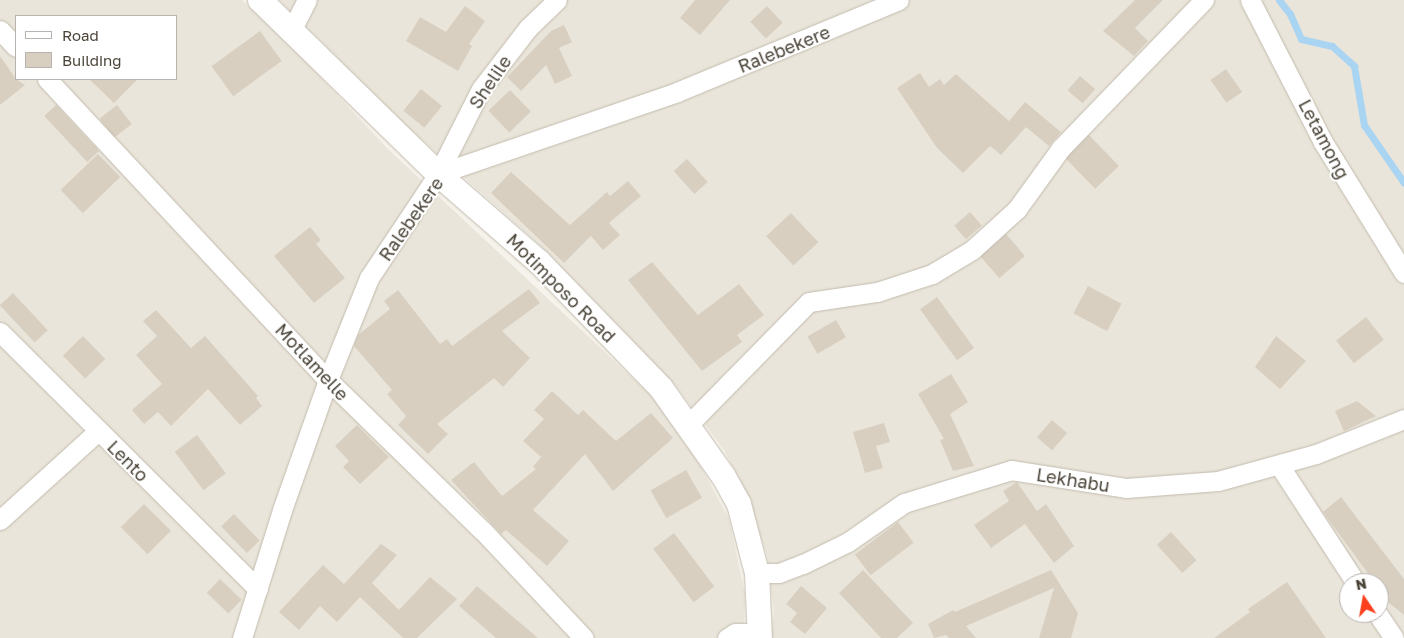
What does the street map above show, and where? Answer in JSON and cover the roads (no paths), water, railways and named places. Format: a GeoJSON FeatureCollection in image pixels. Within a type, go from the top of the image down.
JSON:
{"type":"FeatureCollection","features":[{"type":"Feature","properties":{"kind":"street","name":"Motimposo Road"},"geometry":{"type":"LineString","coordinates":[[260,0],[438,174],[539,262],[661,388],[686,427],[724,477],[739,504],[756,573],[760,635]]}},
{"type":"Feature","properties":{"kind":"street"},"geometry":{"type":"LineString","coordinates":[[291,31],[307,0]]}},
{"type":"Feature","properties":{"kind":"street","name":"Shelile"},"geometry":{"type":"LineString","coordinates":[[438,174],[481,89],[528,28],[558,0]]}},
{"type":"Feature","properties":{"kind":"street","name":"Ralebekere"},"geometry":{"type":"LineString","coordinates":[[242,638],[328,380],[369,278],[438,174],[677,92],[899,0]]}},
{"type":"Feature","properties":{"kind":"street"},"geometry":{"type":"LineString","coordinates":[[686,427],[809,302],[877,292],[932,274],[972,250],[1017,208],[1061,148],[1204,0]]}},
{"type":"Feature","properties":{"kind":"street","name":"Letamong"},"geometry":{"type":"LineString","coordinates":[[1250,0],[1323,142],[1404,273]]}},
{"type":"Feature","properties":{"kind":"street"},"geometry":{"type":"LineString","coordinates":[[0,30],[15,46]]}},
{"type":"Feature","properties":{"kind":"street","name":"Motlamelle"},"geometry":{"type":"LineString","coordinates":[[48,80],[328,380],[482,531],[584,638]]}},
{"type":"Feature","properties":{"kind":"street","name":"Lento"},"geometry":{"type":"LineString","coordinates":[[0,332],[258,589]]}},
{"type":"Feature","properties":{"kind":"street","name":"Lekhabu"},"geometry":{"type":"LineString","coordinates":[[756,573],[779,573],[812,560],[848,542],[904,502],[1011,470],[1126,488],[1218,481],[1279,465],[1404,419]]}},
{"type":"Feature","properties":{"kind":"street"},"geometry":{"type":"LineString","coordinates":[[2,515],[98,431]]}},
{"type":"Feature","properties":{"kind":"street"},"geometry":{"type":"LineString","coordinates":[[1279,465],[1349,573]]}},
{"type":"Feature","properties":{"kind":"street"},"geometry":{"type":"LineString","coordinates":[[1383,623],[1394,638]]}},
{"type":"Feature","properties":{"kind":"street"},"geometry":{"type":"LineString","coordinates":[[727,638],[735,633],[760,635]]}},
{"type":"Feature","properties":{"kind":"waterway"},"geometry":{"type":"LineString","coordinates":[[1279,0],[1290,14],[1301,39],[1332,46],[1354,66],[1364,125],[1404,183]]}}]}
